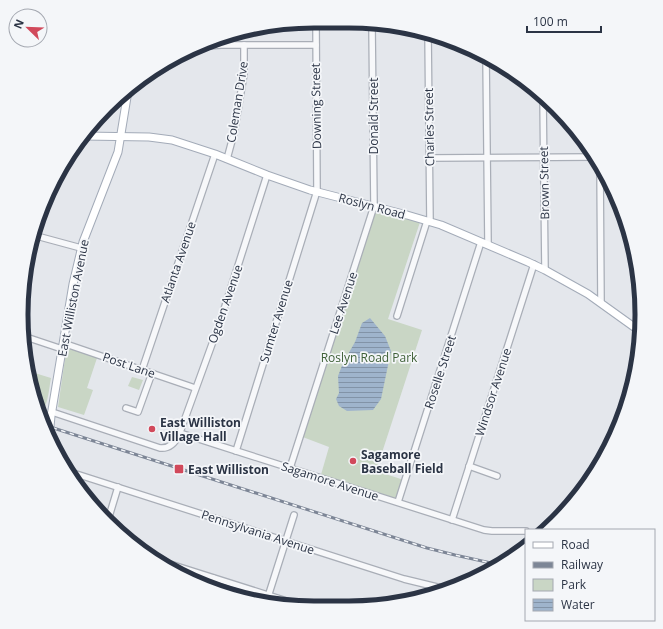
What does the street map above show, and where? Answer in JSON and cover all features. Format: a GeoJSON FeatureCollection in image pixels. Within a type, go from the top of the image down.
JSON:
{"type":"FeatureCollection","features":[{"type":"Feature","properties":{"kind":"main road","name":"East Williston Avenue"},"geometry":{"type":"LineString","coordinates":[[51,414],[73,284],[81,248],[116,158],[127,98]]}},
{"type":"Feature","properties":{"kind":"main road","name":"Roslyn Road"},"geometry":{"type":"LineString","coordinates":[[90,136],[149,137],[172,140],[214,154],[303,188],[429,221],[546,270],[580,289],[634,327]]}},
{"type":"Feature","properties":{"kind":"main road"},"geometry":{"type":"LineString","coordinates":[[49,421],[51,414]]}},
{"type":"Feature","properties":{"kind":"main road"},"geometry":{"type":"LineString","coordinates":[[50,424],[51,414]]}},
{"type":"Feature","properties":{"kind":"street","name":"Downing Street"},"geometry":{"type":"LineString","coordinates":[[316,28],[317,191]]}},
{"type":"Feature","properties":{"kind":"street","name":"Donald Street"},"geometry":{"type":"LineString","coordinates":[[372,29],[374,206]]}},
{"type":"Feature","properties":{"kind":"street","name":"Charles Street"},"geometry":{"type":"LineString","coordinates":[[397,316],[429,221],[430,158],[428,39]]}},
{"type":"Feature","properties":{"kind":"street"},"geometry":{"type":"LineString","coordinates":[[217,45],[316,45]]}},
{"type":"Feature","properties":{"kind":"street","name":"Coleman Drive"},"geometry":{"type":"LineString","coordinates":[[227,159],[234,133],[244,74],[244,45]]}},
{"type":"Feature","properties":{"kind":"street","name":"Roselle Street"},"geometry":{"type":"LineString","coordinates":[[398,502],[484,243],[487,158],[486,63]]}},
{"type":"Feature","properties":{"kind":"street","name":"Brown Street"},"geometry":{"type":"LineString","coordinates":[[543,105],[546,270]]}},
{"type":"Feature","properties":{"kind":"street","name":"Atlanta Avenue"},"geometry":{"type":"LineString","coordinates":[[142,370],[214,154]]}},
{"type":"Feature","properties":{"kind":"street"},"geometry":{"type":"LineString","coordinates":[[430,158],[588,157]]}},
{"type":"Feature","properties":{"kind":"street","name":"Ogden Avenue"},"geometry":{"type":"LineString","coordinates":[[180,433],[220,322],[267,175]]}},
{"type":"Feature","properties":{"kind":"street"},"geometry":{"type":"LineString","coordinates":[[600,178],[601,303]]}},
{"type":"Feature","properties":{"kind":"street","name":"Sumter Avenue"},"geometry":{"type":"LineString","coordinates":[[236,451],[317,191]]}},
{"type":"Feature","properties":{"kind":"street","name":"Lee Avenue"},"geometry":{"type":"LineString","coordinates":[[290,468],[374,206]]}},
{"type":"Feature","properties":{"kind":"street"},"geometry":{"type":"LineString","coordinates":[[39,237],[81,248]]}},
{"type":"Feature","properties":{"kind":"street","name":"Windsor Avenue"},"geometry":{"type":"LineString","coordinates":[[452,520],[534,264]]}},
{"type":"Feature","properties":{"kind":"street","name":"Post Lane"},"geometry":{"type":"LineString","coordinates":[[29,337],[152,373],[195,388]]}},
{"type":"Feature","properties":{"kind":"street"},"geometry":{"type":"LineString","coordinates":[[126,408],[138,412],[152,373]]}},
{"type":"Feature","properties":{"kind":"street"},"geometry":{"type":"LineString","coordinates":[[51,414],[163,448],[169,447],[174,443],[180,433]]}},
{"type":"Feature","properties":{"kind":"street","name":"Sagamore Avenue"},"geometry":{"type":"LineString","coordinates":[[180,433],[486,531],[525,531]]}},
{"type":"Feature","properties":{"kind":"street"},"geometry":{"type":"LineString","coordinates":[[469,466],[497,476]]}},
{"type":"Feature","properties":{"kind":"street","name":"Pennsylvania Avenue"},"geometry":{"type":"LineString","coordinates":[[76,474],[404,578],[437,587]]}},
{"type":"Feature","properties":{"kind":"street"},"geometry":{"type":"LineString","coordinates":[[110,514],[118,487]]}},
{"type":"Feature","properties":{"kind":"street"},"geometry":{"type":"LineString","coordinates":[[269,596],[294,515]]}},
{"type":"Feature","properties":{"kind":"street"},"geometry":{"type":"LineString","coordinates":[[184,569],[279,599]]}},
{"type":"Feature","properties":{"kind":"green space","name":"Roslyn Road Park"},"geometry":{"type":"Polygon","coordinates":[[[374,206],[421,219],[388,319],[422,330],[376,471],[404,480],[398,502],[320,478],[329,447],[300,436],[374,206]]]}},
{"type":"Feature","properties":{"kind":"green space"},"geometry":{"type":"Polygon","coordinates":[[[67,345],[98,355],[87,388],[93,390],[84,415],[58,407],[67,345]]]}},
{"type":"Feature","properties":{"kind":"green space"},"geometry":{"type":"Polygon","coordinates":[[[35,373],[51,378],[49,393],[44,408],[35,373]]]}},
{"type":"Feature","properties":{"kind":"green space"},"geometry":{"type":"Polygon","coordinates":[[[132,377],[143,380],[139,390],[128,386],[132,377]]]}},
{"type":"Feature","properties":{"kind":"water"},"geometry":{"type":"Polygon","coordinates":[[[370,318],[385,336],[391,351],[381,399],[373,410],[347,411],[339,406],[336,399],[339,393],[338,376],[343,363],[355,342],[362,323],[370,318]]]}},
{"type":"Feature","properties":{"kind":"railway"},"geometry":{"type":"LineString","coordinates":[[52,427],[427,548],[492,563]]}},
{"type":"Feature","properties":{"kind":"place","name":"East Williston Village Hall"},"geometry":{"type":"Point","coordinates":[152,429]}},
{"type":"Feature","properties":{"kind":"place","name":"Sagamore Baseball Field"},"geometry":{"type":"Point","coordinates":[353,461]}},
{"type":"Feature","properties":{"kind":"place","name":"East Williston"},"geometry":{"type":"Point","coordinates":[179,469]}}]}
